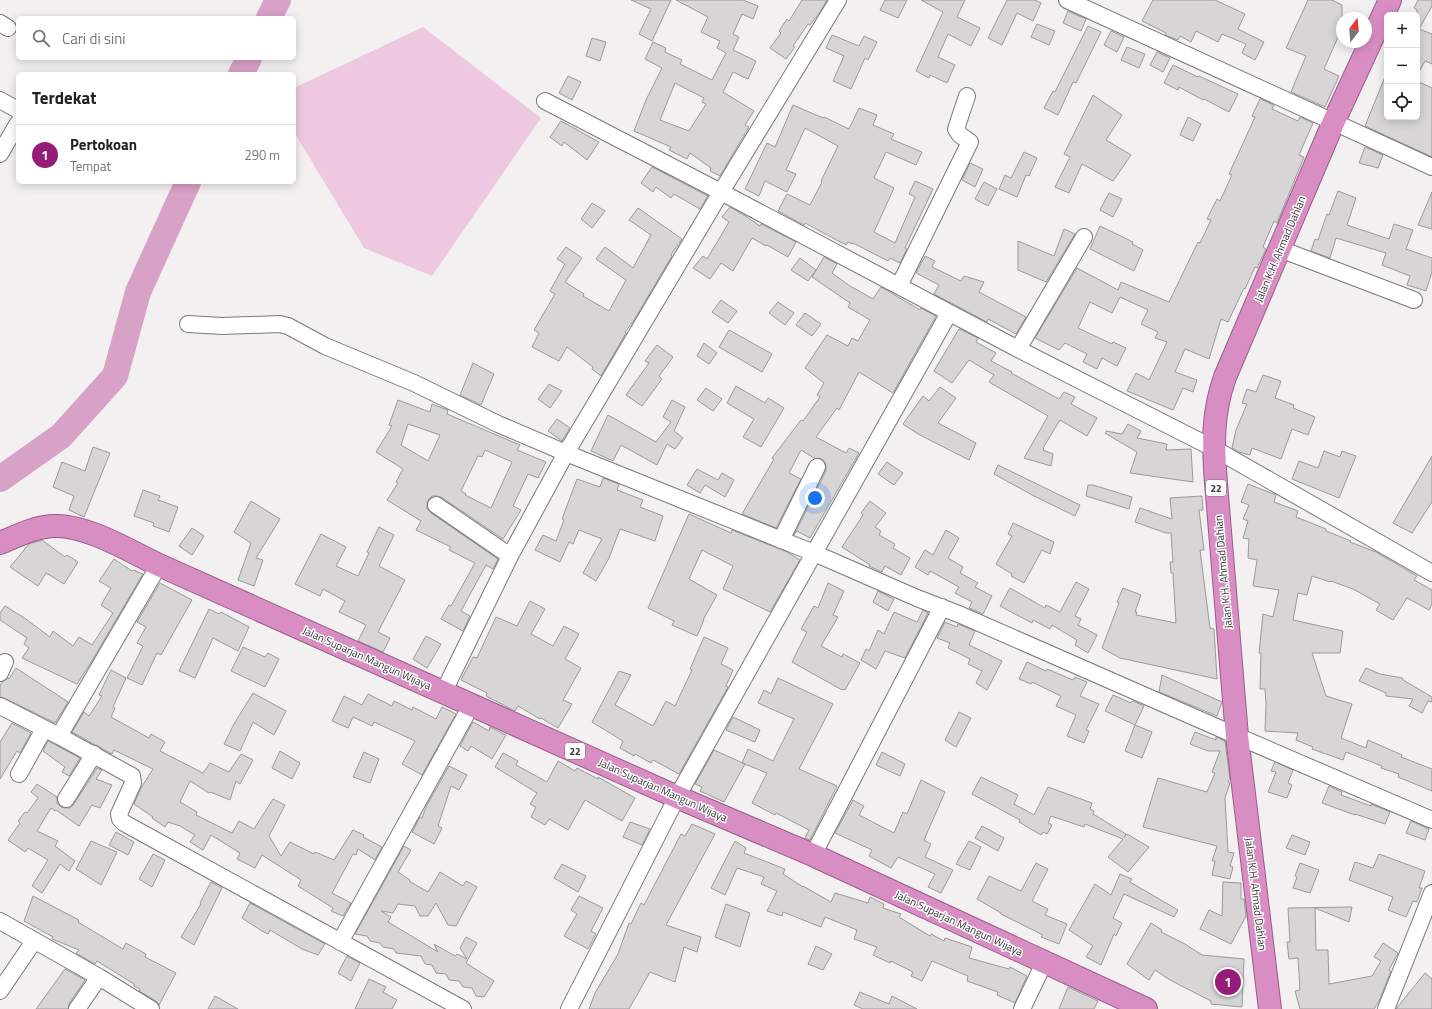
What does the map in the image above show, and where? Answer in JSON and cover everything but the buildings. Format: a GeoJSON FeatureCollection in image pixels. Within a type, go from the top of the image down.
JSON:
{"type":"FeatureCollection","features":[{"type":"Feature","properties":{"kind":"highway","name":"Jalan K.H. Ahmad Dahlan"},"geometry":{"type":"LineString","coordinates":[[1270,1009],[1237,736],[1213,448],[1215,415],[1219,394],[1280,249],[1334,121],[1390,0]]}},
{"type":"Feature","properties":{"kind":"highway","name":"Jalan Suparjan Mangun Wijaya"},"geometry":{"type":"LineString","coordinates":[[0,543],[31,530],[51,526],[74,528],[98,536],[159,565],[677,797],[813,854],[1044,963],[1146,1009]]}},
{"type":"Feature","properties":{"kind":"street"},"geometry":{"type":"LineString","coordinates":[[443,692],[510,556],[566,453],[721,192],[838,0]]}},
{"type":"Feature","properties":{"kind":"street"},"geometry":{"type":"LineString","coordinates":[[1067,0],[1432,166]]}},
{"type":"Feature","properties":{"kind":"street"},"geometry":{"type":"LineString","coordinates":[[899,286],[970,142],[960,135],[956,129],[967,96]]}},
{"type":"Feature","properties":{"kind":"street"},"geometry":{"type":"LineString","coordinates":[[0,100],[16,109]]}},
{"type":"Feature","properties":{"kind":"street"},"geometry":{"type":"LineString","coordinates":[[545,101],[1018,349],[1213,448],[1432,573]]}},
{"type":"Feature","properties":{"kind":"street"},"geometry":{"type":"LineString","coordinates":[[0,154],[16,126]]}},
{"type":"Feature","properties":{"kind":"street"},"geometry":{"type":"LineString","coordinates":[[1018,349],[1084,237]]}},
{"type":"Feature","properties":{"kind":"street"},"geometry":{"type":"LineString","coordinates":[[1280,249],[1414,300]]}},
{"type":"Feature","properties":{"kind":"street"},"geometry":{"type":"LineString","coordinates":[[570,1009],[677,797],[949,313]]}},
{"type":"Feature","properties":{"kind":"street"},"geometry":{"type":"LineString","coordinates":[[188,324],[222,326],[280,324],[288,326],[325,346],[414,383],[498,424],[942,607],[1432,820]]}},
{"type":"Feature","properties":{"kind":"street"},"geometry":{"type":"LineString","coordinates":[[781,540],[817,467]]}},
{"type":"Feature","properties":{"kind":"street"},"geometry":{"type":"LineString","coordinates":[[436,505],[510,556]]}},
{"type":"Feature","properties":{"kind":"street"},"geometry":{"type":"LineString","coordinates":[[59,736],[159,565]]}},
{"type":"Feature","properties":{"kind":"street"},"geometry":{"type":"LineString","coordinates":[[813,854],[942,607]]}},
{"type":"Feature","properties":{"kind":"street"},"geometry":{"type":"LineString","coordinates":[[340,942],[472,704]]}},
{"type":"Feature","properties":{"kind":"street"},"geometry":{"type":"LineString","coordinates":[[2,711],[44,728],[132,776],[133,783],[119,814],[120,819],[124,823],[463,1009]]}},
{"type":"Feature","properties":{"kind":"street"},"geometry":{"type":"LineString","coordinates":[[19,774],[44,728]]}},
{"type":"Feature","properties":{"kind":"street"},"geometry":{"type":"LineString","coordinates":[[66,799],[94,754]]}},
{"type":"Feature","properties":{"kind":"street"},"geometry":{"type":"LineString","coordinates":[[1386,1009],[1432,893]]}},
{"type":"Feature","properties":{"kind":"street"},"geometry":{"type":"LineString","coordinates":[[0,921],[151,1009]]}},
{"type":"Feature","properties":{"kind":"street"},"geometry":{"type":"LineString","coordinates":[[0,991],[34,941]]}},
{"type":"Feature","properties":{"kind":"street"},"geometry":{"type":"LineString","coordinates":[[1022,1009],[1044,963]]}},
{"type":"Feature","properties":{"kind":"street"},"geometry":{"type":"LineString","coordinates":[[77,1009],[99,978]]}},
{"type":"Feature","properties":{"kind":"shaded area"},"geometry":{"type":"Polygon","coordinates":[[[423,27],[541,118],[432,276],[364,248],[296,135],[296,87],[423,27]]]}},
{"type":"Feature","properties":{"kind":"waterway"},"geometry":{"type":"LineString","coordinates":[[270,16],[278,0]]}},
{"type":"Feature","properties":{"kind":"waterway"},"geometry":{"type":"LineString","coordinates":[[242,72],[248,60]]}},
{"type":"Feature","properties":{"kind":"waterway"},"geometry":{"type":"LineString","coordinates":[[0,479],[61,436],[115,376],[138,292],[187,184]]}},
{"type":"Feature","properties":{"kind":"place","name":"Pertokoan"},"geometry":{"type":"Point","coordinates":[1228,982]}}]}
